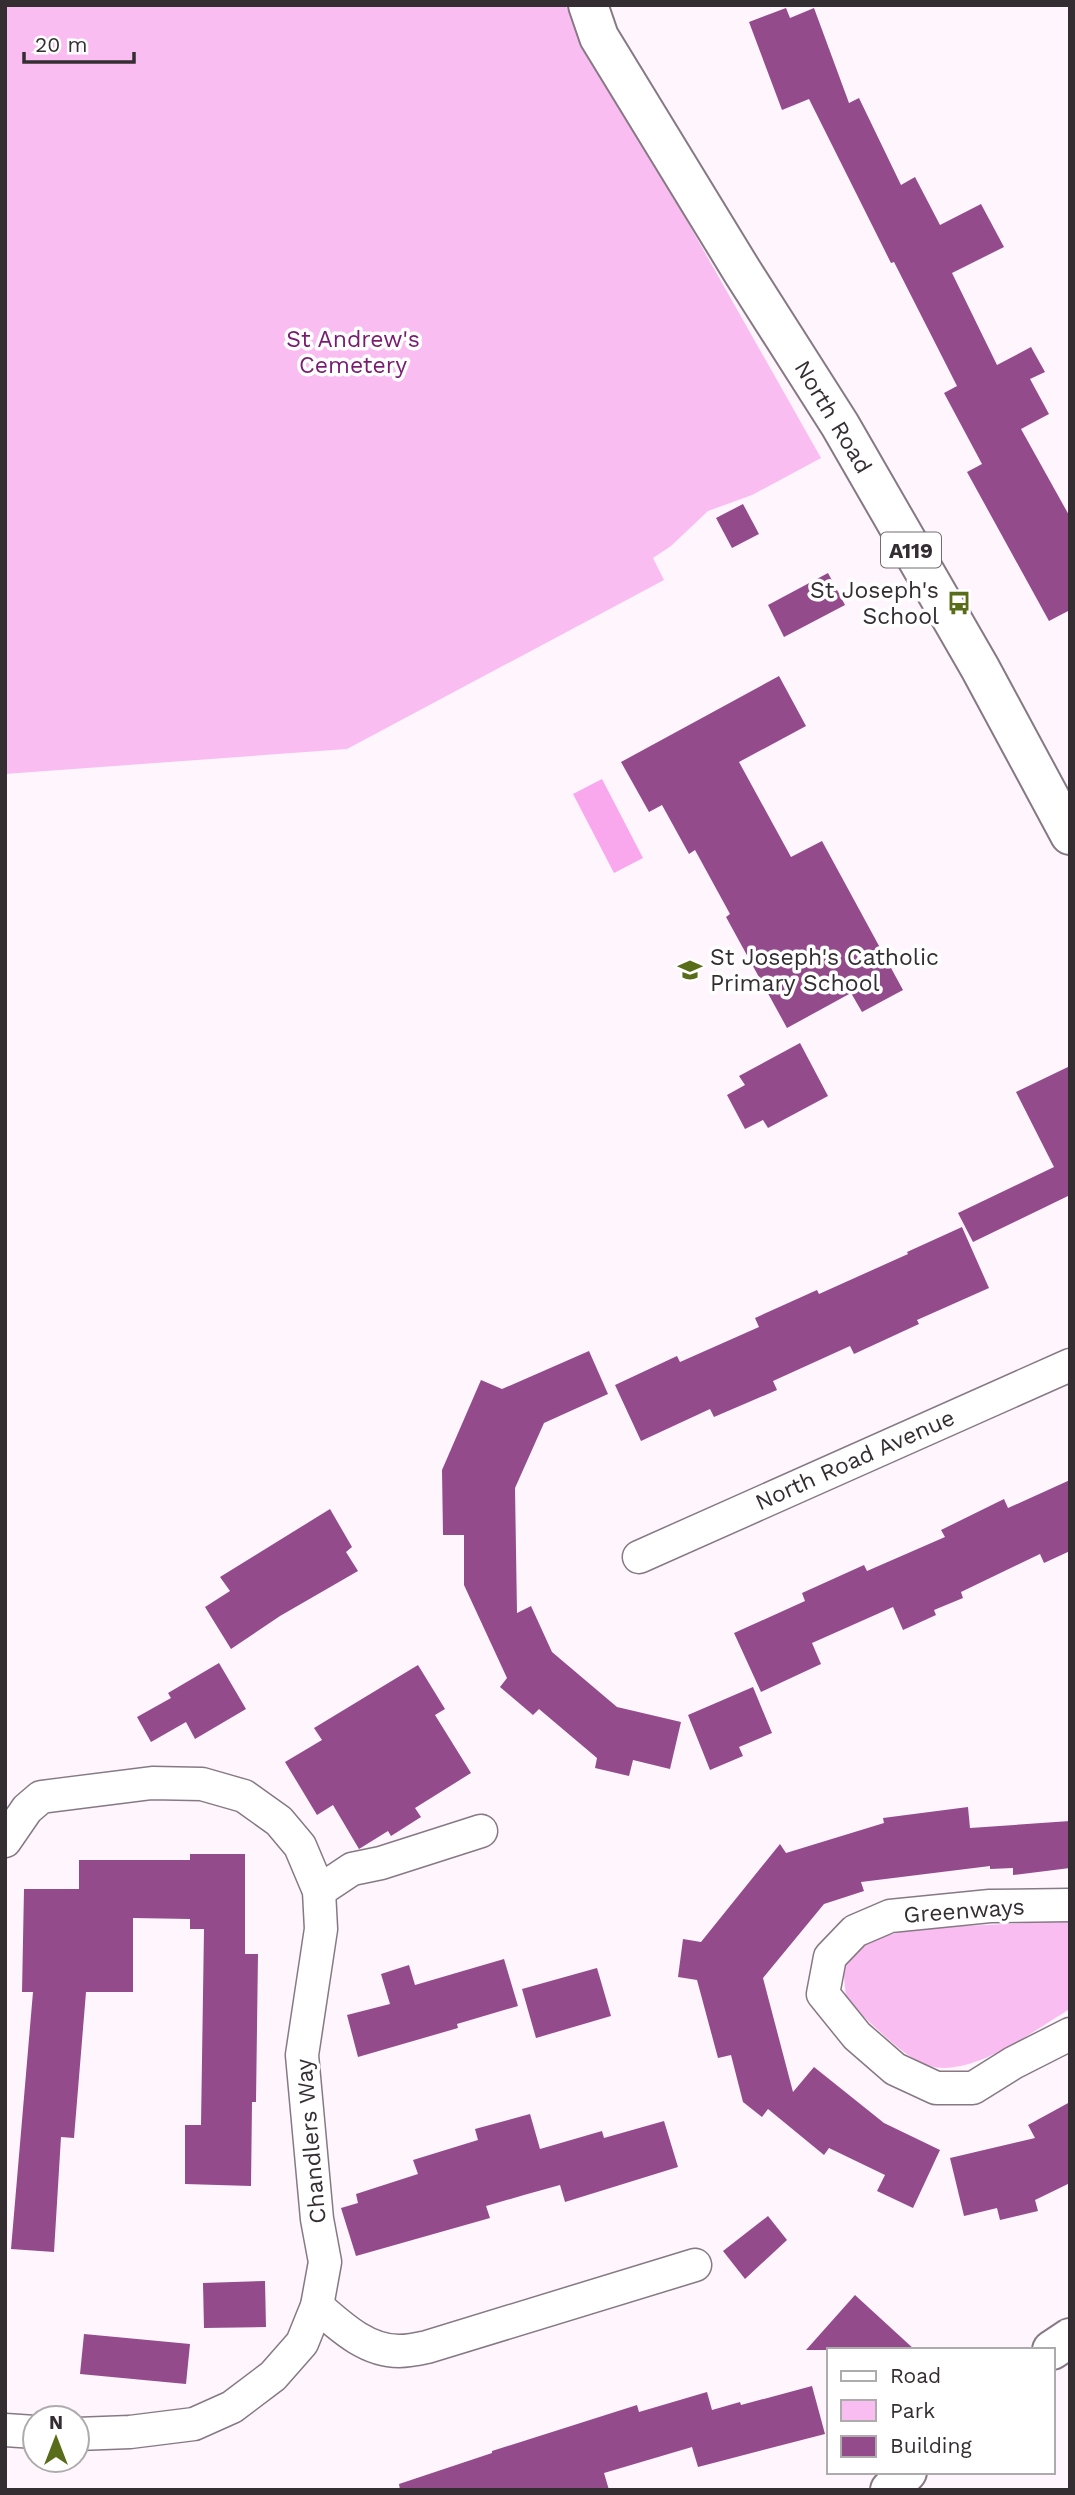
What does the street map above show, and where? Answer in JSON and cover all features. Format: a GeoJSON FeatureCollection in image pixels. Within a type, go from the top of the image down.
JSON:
{"type":"FeatureCollection","features":[{"type":"Feature","properties":{"kind":"main road","name":"North Road"},"geometry":{"type":"LineString","coordinates":[[588,5],[599,37],[840,425],[980,668],[1070,835]]}},
{"type":"Feature","properties":{"kind":"main road"},"geometry":{"type":"LineString","coordinates":[[1054,2349],[1070,2337]]}},
{"type":"Feature","properties":{"kind":"main road"},"geometry":{"type":"LineString","coordinates":[[890,2490],[905,2474]]}},
{"type":"Feature","properties":{"kind":"street","name":"North Road Avenue"},"geometry":{"type":"LineString","coordinates":[[639,1557],[1070,1365]]}},
{"type":"Feature","properties":{"kind":"street","name":"Chandlers Way"},"geometry":{"type":"LineString","coordinates":[[5,1841],[27,1809],[41,1797],[152,1783],[202,1784],[244,1796],[279,1821],[300,1846],[319,1891],[321,1929],[302,2055],[317,2219],[325,2262],[317,2306],[302,2343],[273,2376],[232,2407],[194,2424],[130,2432],[91,2433]]}},
{"type":"Feature","properties":{"kind":"street"},"geometry":{"type":"LineString","coordinates":[[319,1891],[352,1869],[381,1863],[481,1831]]}},
{"type":"Feature","properties":{"kind":"street","name":"Greenways"},"geometry":{"type":"LineString","coordinates":[[1070,1905],[990,1906],[890,1916],[855,1931],[830,1957],[823,1994],[857,2036],[895,2069],[936,2088],[973,2088],[1013,2063],[1070,2034]]}},
{"type":"Feature","properties":{"kind":"street"},"geometry":{"type":"LineString","coordinates":[[317,2306],[346,2331],[370,2346],[398,2352],[427,2347],[695,2265]]}},
{"type":"Feature","properties":{"kind":"green space","name":"St Andrew's Cemetery"},"geometry":{"type":"Polygon","coordinates":[[[5,5],[565,5],[821,458],[752,495],[708,511],[671,546],[653,558],[664,580],[347,749],[5,774],[5,5]]]}},
{"type":"Feature","properties":{"kind":"green space"},"geometry":{"type":"Polygon","coordinates":[[[1070,1921],[1070,2009],[983,2059],[946,2068],[919,2062],[886,2037],[846,1999],[843,1965],[871,1939],[919,1928],[1070,1921]]]}},
{"type":"Feature","properties":{"kind":"shaded area"},"geometry":{"type":"Polygon","coordinates":[[[602,779],[643,858],[614,873],[573,794],[602,779]]]}},
{"type":"Feature","properties":{"kind":"building"},"geometry":{"type":"Polygon","coordinates":[[[786,8],[790,18],[814,8],[849,103],[859,98],[901,185],[915,177],[940,225],[981,204],[1004,247],[952,273],[997,365],[1031,347],[1045,372],[1030,379],[1049,414],[1021,429],[1070,517],[1070,610],[1049,621],[967,472],[982,464],[944,393],[957,386],[894,262],[891,263],[809,99],[782,110],[749,22],[786,8]]]}},
{"type":"Feature","properties":{"kind":"building"},"geometry":{"type":"Polygon","coordinates":[[[743,504],[759,534],[732,548],[716,518],[743,504]]]}},
{"type":"Feature","properties":{"kind":"building"},"geometry":{"type":"Polygon","coordinates":[[[828,573],[845,605],[784,637],[768,605],[828,573]]]}},
{"type":"Feature","properties":{"kind":"building"},"geometry":{"type":"Polygon","coordinates":[[[779,676],[806,726],[739,762],[791,857],[822,841],[903,990],[862,1012],[851,993],[787,1028],[726,917],[730,914],[695,850],[689,854],[662,805],[649,812],[621,762],[779,676]]]}},
{"type":"Feature","properties":{"kind":"building"},"geometry":{"type":"Polygon","coordinates":[[[800,1043],[828,1096],[768,1128],[763,1120],[745,1129],[727,1095],[745,1085],[739,1076],[800,1043]]]}},
{"type":"Feature","properties":{"kind":"building"},"geometry":{"type":"Polygon","coordinates":[[[1070,1066],[1070,1200],[1068,1196],[973,1242],[958,1213],[1054,1167],[1016,1092],[1070,1066]]]}},
{"type":"Feature","properties":{"kind":"building"},"geometry":{"type":"Polygon","coordinates":[[[962,1227],[989,1288],[917,1320],[919,1324],[854,1354],[850,1346],[773,1381],[777,1390],[714,1417],[710,1409],[641,1441],[615,1385],[677,1356],[680,1362],[759,1327],[755,1318],[817,1290],[819,1294],[962,1227]]]}},
{"type":"Feature","properties":{"kind":"building"},"geometry":{"type":"Polygon","coordinates":[[[589,1351],[608,1394],[544,1423],[515,1488],[517,1613],[531,1606],[552,1652],[617,1707],[681,1722],[670,1769],[633,1760],[629,1776],[595,1768],[597,1758],[539,1709],[533,1715],[500,1687],[507,1678],[464,1585],[464,1535],[443,1535],[442,1470],[481,1380],[502,1389],[589,1351]]]}},
{"type":"Feature","properties":{"kind":"building"},"geometry":{"type":"Polygon","coordinates":[[[1070,1480],[1070,1551],[1044,1563],[1040,1554],[961,1592],[963,1598],[934,1610],[936,1615],[903,1630],[893,1607],[812,1643],[821,1664],[761,1692],[734,1633],[805,1601],[802,1593],[864,1565],[867,1571],[945,1537],[941,1530],[1004,1499],[1008,1508],[1070,1480]]]}},
{"type":"Feature","properties":{"kind":"building"},"geometry":{"type":"Polygon","coordinates":[[[330,1509],[352,1547],[346,1552],[358,1571],[280,1616],[231,1649],[205,1607],[230,1591],[220,1577],[330,1509]]]}},
{"type":"Feature","properties":{"kind":"building"},"geometry":{"type":"Polygon","coordinates":[[[219,1663],[246,1709],[195,1739],[186,1722],[151,1742],[137,1717],[171,1698],[168,1693],[219,1663]]]}},
{"type":"Feature","properties":{"kind":"building"},"geometry":{"type":"Polygon","coordinates":[[[418,1665],[445,1709],[435,1715],[471,1773],[415,1808],[421,1817],[391,1836],[388,1831],[359,1849],[333,1805],[317,1815],[285,1762],[322,1740],[314,1728],[418,1665]]]}},
{"type":"Feature","properties":{"kind":"building"},"geometry":{"type":"Polygon","coordinates":[[[753,1687],[772,1733],[739,1747],[743,1756],[710,1770],[688,1715],[753,1687]]]}},
{"type":"Feature","properties":{"kind":"building"},"geometry":{"type":"Polygon","coordinates":[[[968,1807],[970,1828],[1070,1821],[1070,1868],[1013,1875],[1013,1868],[990,1869],[990,1866],[861,1882],[864,1891],[824,1904],[763,1978],[793,2092],[814,2067],[884,2123],[940,2150],[913,2208],[877,2191],[885,2175],[829,2148],[824,2155],[768,2109],[762,2117],[743,2102],[731,2055],[718,2058],[697,1980],[678,1977],[683,1939],[701,1942],[780,1844],[786,1853],[884,1823],[883,1818],[968,1807]]]}},
{"type":"Feature","properties":{"kind":"building"},"geometry":{"type":"Polygon","coordinates":[[[190,1854],[245,1854],[245,1954],[258,1954],[256,2102],[252,2102],[251,2186],[185,2184],[185,2125],[201,2125],[204,1929],[190,1929],[190,1919],[133,1918],[133,1992],[86,1992],[74,2138],[61,2137],[54,2252],[11,2249],[33,1992],[22,1992],[24,1889],[79,1889],[79,1860],[190,1860],[190,1854]]]}},
{"type":"Feature","properties":{"kind":"building"},"geometry":{"type":"Polygon","coordinates":[[[504,1959],[518,2006],[457,2024],[458,2028],[358,2057],[347,2015],[390,2004],[381,1974],[409,1965],[415,1985],[504,1959]]]}},
{"type":"Feature","properties":{"kind":"building"},"geometry":{"type":"Polygon","coordinates":[[[597,1968],[611,2016],[536,2038],[522,1989],[597,1968]]]}},
{"type":"Feature","properties":{"kind":"building"},"geometry":{"type":"Polygon","coordinates":[[[1070,2102],[1070,2183],[1035,2200],[1038,2211],[1000,2220],[997,2208],[964,2216],[950,2158],[1035,2138],[1028,2125],[1070,2102]]]}},
{"type":"Feature","properties":{"kind":"building"},"geometry":{"type":"Polygon","coordinates":[[[530,2114],[540,2149],[602,2131],[604,2138],[664,2121],[678,2167],[565,2202],[560,2185],[486,2206],[490,2218],[356,2256],[341,2208],[358,2203],[356,2194],[418,2174],[413,2160],[478,2140],[475,2129],[530,2114]]]}},
{"type":"Feature","properties":{"kind":"building"},"geometry":{"type":"Polygon","coordinates":[[[768,2216],[787,2240],[745,2279],[723,2251],[768,2216]]]}},
{"type":"Feature","properties":{"kind":"building"},"geometry":{"type":"Polygon","coordinates":[[[265,2281],[266,2327],[204,2328],[203,2283],[265,2281]]]}},
{"type":"Feature","properties":{"kind":"building"},"geometry":{"type":"Polygon","coordinates":[[[855,2295],[913,2348],[827,2348],[806,2350],[855,2295]]]}},
{"type":"Feature","properties":{"kind":"building"},"geometry":{"type":"Polygon","coordinates":[[[84,2334],[190,2344],[186,2384],[80,2374],[84,2334]]]}},
{"type":"Feature","properties":{"kind":"building"},"geometry":{"type":"Polygon","coordinates":[[[812,2386],[825,2434],[698,2467],[692,2447],[604,2473],[609,2490],[400,2490],[399,2484],[637,2405],[639,2412],[707,2392],[712,2410],[812,2386]]]}},
{"type":"Feature","properties":{"kind":"place","name":"St Joseph's School"},"geometry":{"type":"Point","coordinates":[959,603]}},
{"type":"Feature","properties":{"kind":"place","name":"St Joseph's Catholic Primary School"},"geometry":{"type":"Point","coordinates":[690,970]}}]}
